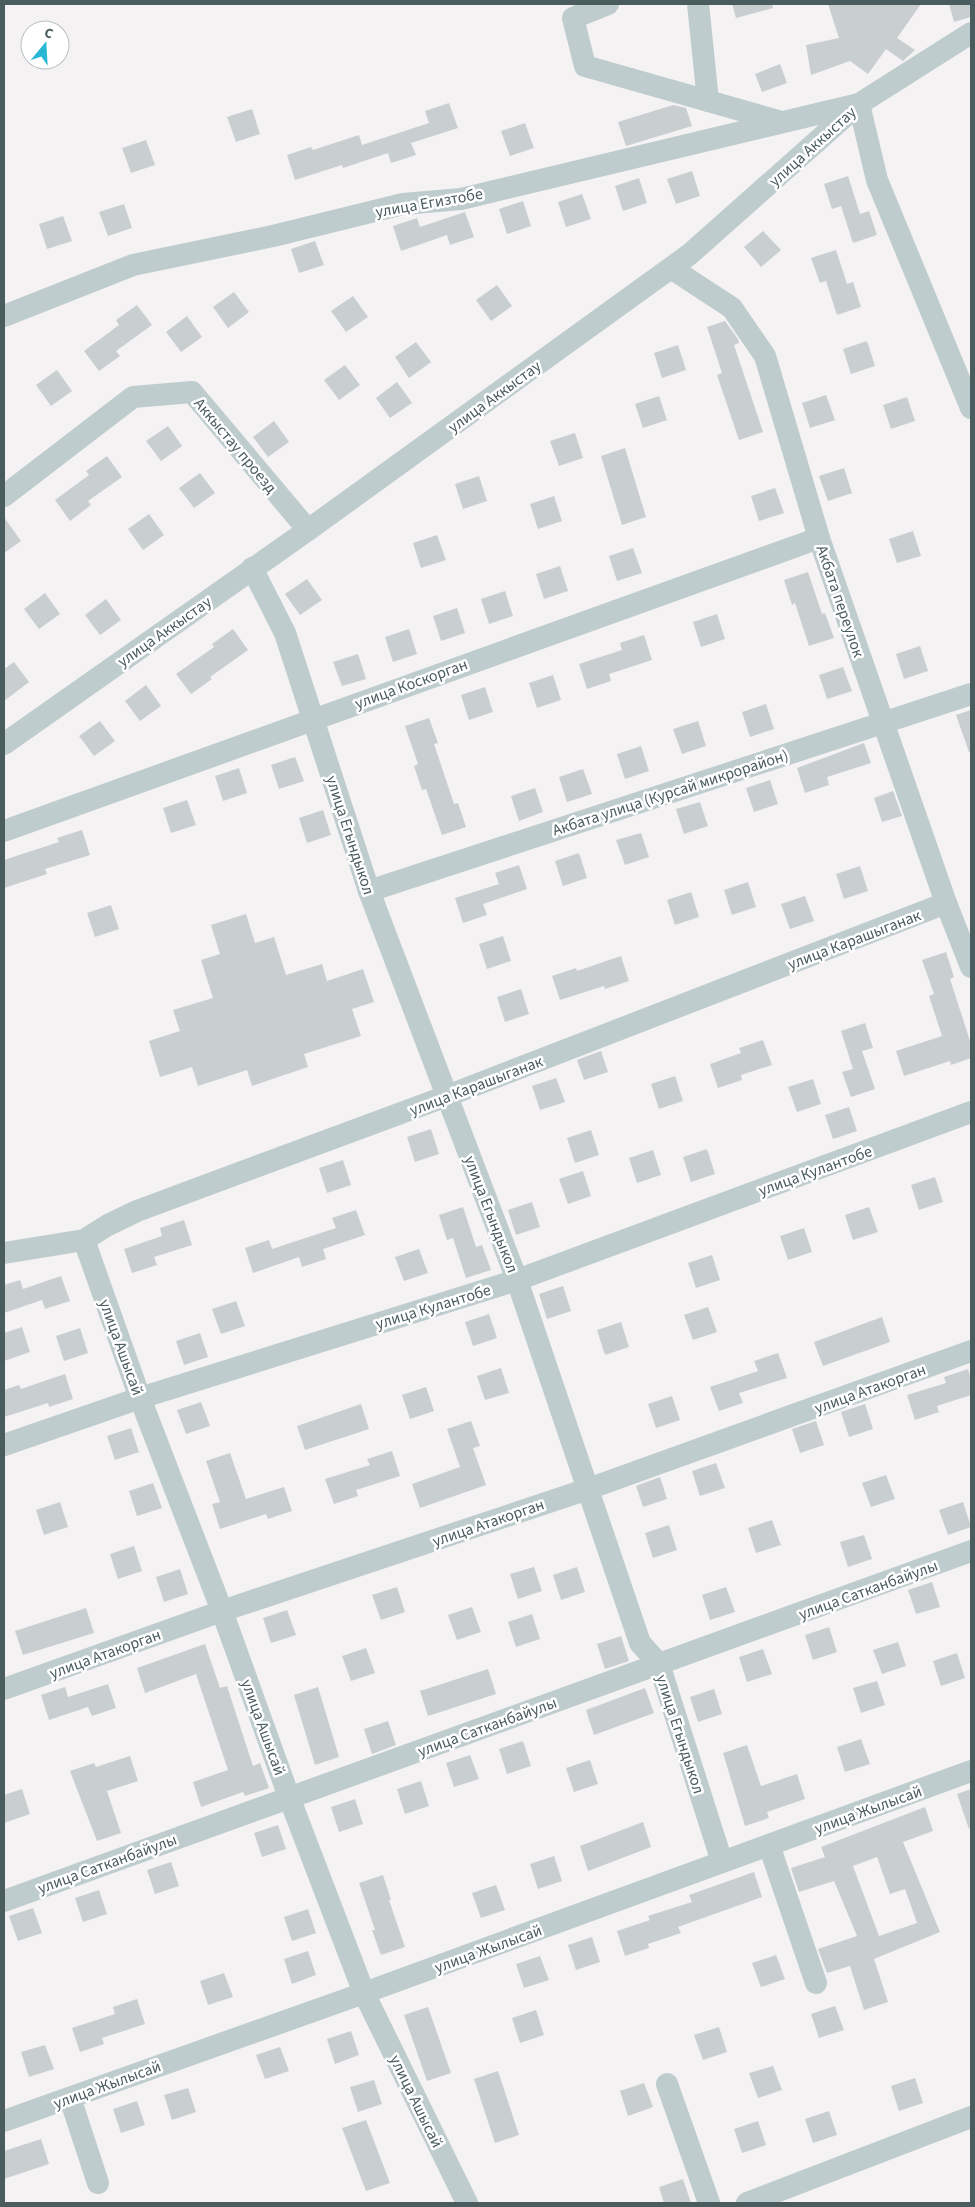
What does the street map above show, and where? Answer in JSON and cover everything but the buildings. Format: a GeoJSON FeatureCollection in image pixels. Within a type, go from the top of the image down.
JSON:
{"type":"FeatureCollection","features":[{"type":"Feature","properties":{"kind":"street"},"geometry":{"type":"LineString","coordinates":[[608,4],[573,18],[585,66],[783,122]]}},
{"type":"Feature","properties":{"kind":"street"},"geometry":{"type":"LineString","coordinates":[[698,4],[708,101]]}},
{"type":"Feature","properties":{"kind":"street","name":"улица Аккыстау"},"geometry":{"type":"LineString","coordinates":[[4,744],[308,530],[671,268],[690,254],[859,104],[971,33]]}},
{"type":"Feature","properties":{"kind":"street"},"geometry":{"type":"LineString","coordinates":[[859,104],[878,180],[971,408]]}},
{"type":"Feature","properties":{"kind":"street","name":"улица Егизтобе"},"geometry":{"type":"LineString","coordinates":[[5,314],[132,265],[273,236],[403,204],[461,199],[859,104]]}},
{"type":"Feature","properties":{"kind":"street","name":"Акбата переулок"},"geometry":{"type":"LineString","coordinates":[[671,268],[732,308],[765,356],[819,538],[946,903],[971,967]]}},
{"type":"Feature","properties":{"kind":"street","name":"Аккыстау проезд"},"geometry":{"type":"LineString","coordinates":[[4,496],[133,397],[192,392],[308,530]]}},
{"type":"Feature","properties":{"kind":"street","name":"улица Коскорган"},"geometry":{"type":"LineString","coordinates":[[4,831],[819,538]]}},
{"type":"Feature","properties":{"kind":"street","name":"улица Егындыкол"},"geometry":{"type":"LineString","coordinates":[[252,568],[285,633],[369,891],[517,1280],[640,1643],[659,1664],[722,1862]]}},
{"type":"Feature","properties":{"kind":"street","name":"Акбата улица (Курсай микрорайон)"},"geometry":{"type":"LineString","coordinates":[[369,891],[883,721],[971,694]]}},
{"type":"Feature","properties":{"kind":"street","name":"улица Карашыганак"},"geometry":{"type":"LineString","coordinates":[[4,1253],[84,1240],[108,1225],[137,1211],[447,1096],[946,903]]}},
{"type":"Feature","properties":{"kind":"street","name":"улица Кулантобе"},"geometry":{"type":"LineString","coordinates":[[4,1445],[140,1398],[517,1280],[971,1112]]}},
{"type":"Feature","properties":{"kind":"street","name":"улица Ашысай"},"geometry":{"type":"LineString","coordinates":[[84,1240],[140,1398],[222,1611],[289,1797],[364,1993],[467,2203]]}},
{"type":"Feature","properties":{"kind":"street","name":"улица Атакорган"},"geometry":{"type":"LineString","coordinates":[[4,1689],[222,1611],[588,1489],[971,1351]]}},
{"type":"Feature","properties":{"kind":"street","name":"улица Сатканбайулы"},"geometry":{"type":"LineString","coordinates":[[4,1901],[971,1551]]}},
{"type":"Feature","properties":{"kind":"street","name":"улица Жылысай"},"geometry":{"type":"LineString","coordinates":[[4,2121],[364,1993],[971,1771]]}},
{"type":"Feature","properties":{"kind":"street"},"geometry":{"type":"LineString","coordinates":[[769,1845],[816,1983]]}},
{"type":"Feature","properties":{"kind":"street"},"geometry":{"type":"LineString","coordinates":[[667,2084],[709,2203]]}},
{"type":"Feature","properties":{"kind":"street"},"geometry":{"type":"LineString","coordinates":[[70,2098],[98,2183]]}},
{"type":"Feature","properties":{"kind":"street"},"geometry":{"type":"LineString","coordinates":[[747,2203],[971,2117]]}}]}
